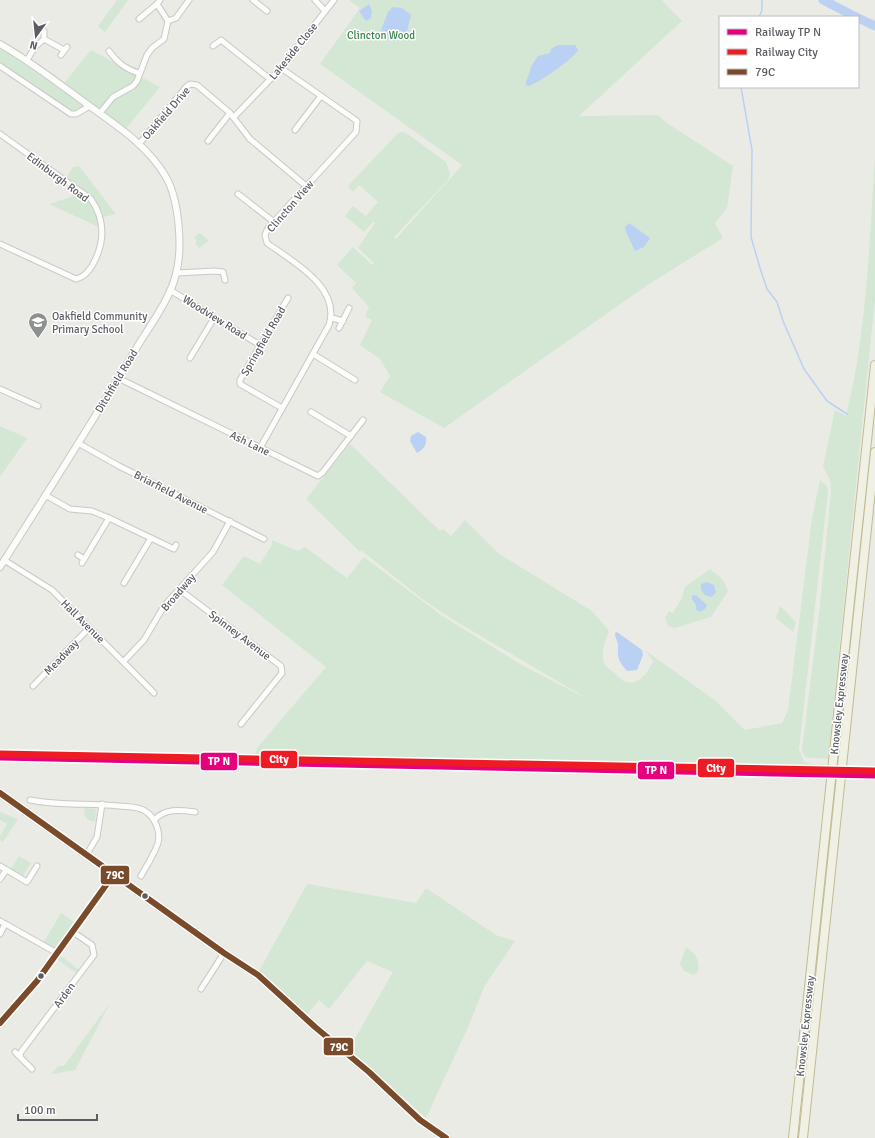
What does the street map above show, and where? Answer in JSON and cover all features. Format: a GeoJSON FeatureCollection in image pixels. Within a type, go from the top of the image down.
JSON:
{"type":"FeatureCollection","features":[{"type":"Feature","properties":{"kind":"highway","name":"Knowsley Expressway"},"geometry":{"type":"LineString","coordinates":[[792,1138],[875,365]]}},
{"type":"Feature","properties":{"kind":"highway","name":"Knowsley Expressway"},"geometry":{"type":"LineString","coordinates":[[803,1138],[875,452]]}},
{"type":"Feature","properties":{"kind":"main road"},"geometry":{"type":"LineString","coordinates":[[0,793],[224,953],[258,975],[315,1027],[374,1076],[420,1120],[446,1138]]}},
{"type":"Feature","properties":{"kind":"street"},"geometry":{"type":"LineString","coordinates":[[168,21],[176,18],[189,0]]}},
{"type":"Feature","properties":{"kind":"street"},"geometry":{"type":"LineString","coordinates":[[253,0],[267,11]]}},
{"type":"Feature","properties":{"kind":"street"},"geometry":{"type":"LineString","coordinates":[[315,0],[325,11]]}},
{"type":"Feature","properties":{"kind":"street","name":"Lakeside Close"},"geometry":{"type":"LineString","coordinates":[[232,115],[281,68],[334,0]]}},
{"type":"Feature","properties":{"kind":"street"},"geometry":{"type":"LineString","coordinates":[[100,113],[113,97],[133,86],[137,81],[147,55],[152,48],[164,39],[168,21],[159,2],[139,19]]}},
{"type":"Feature","properties":{"kind":"street"},"geometry":{"type":"LineString","coordinates":[[27,60],[35,47],[44,39],[44,31]]}},
{"type":"Feature","properties":{"kind":"street"},"geometry":{"type":"LineString","coordinates":[[44,39],[66,48],[60,55]]}},
{"type":"Feature","properties":{"kind":"street"},"geometry":{"type":"LineString","coordinates":[[213,46],[221,40],[270,79]]}},
{"type":"Feature","properties":{"kind":"street","name":"Ditchfield Road"},"geometry":{"type":"LineString","coordinates":[[0,44],[27,60],[100,113],[140,143],[151,154],[172,189],[178,220],[179,246],[176,273],[170,290],[118,378],[0,567]]}},
{"type":"Feature","properties":{"kind":"street"},"geometry":{"type":"LineString","coordinates":[[108,50],[118,63],[129,70],[139,73]]}},
{"type":"Feature","properties":{"kind":"street"},"geometry":{"type":"LineString","coordinates":[[0,66],[71,114],[76,114],[90,106]]}},
{"type":"Feature","properties":{"kind":"street","name":"Clincton View"},"geometry":{"type":"LineString","coordinates":[[281,68],[357,121],[356,132],[274,222],[265,235],[267,243],[320,284],[327,294],[332,308],[332,318]]}},
{"type":"Feature","properties":{"kind":"street","name":"Oakfield Drive"},"geometry":{"type":"LineString","coordinates":[[140,143],[186,87],[190,84],[197,85],[232,115],[250,139],[306,186]]}},
{"type":"Feature","properties":{"kind":"street"},"geometry":{"type":"LineString","coordinates":[[295,130],[321,96]]}},
{"type":"Feature","properties":{"kind":"street"},"geometry":{"type":"LineString","coordinates":[[208,140],[232,115]]}},
{"type":"Feature","properties":{"kind":"street","name":"Edinburgh Road"},"geometry":{"type":"LineString","coordinates":[[0,134],[91,199],[98,212],[103,236],[97,256],[86,275],[76,279],[0,244]]}},
{"type":"Feature","properties":{"kind":"street"},"geometry":{"type":"LineString","coordinates":[[238,194],[274,222]]}},
{"type":"Feature","properties":{"kind":"street"},"geometry":{"type":"LineString","coordinates":[[176,273],[223,272],[225,280]]}},
{"type":"Feature","properties":{"kind":"street","name":"Woodview Road"},"geometry":{"type":"LineString","coordinates":[[170,290],[260,345]]}},
{"type":"Feature","properties":{"kind":"street","name":"Springfield Road"},"geometry":{"type":"LineString","coordinates":[[282,408],[240,384],[240,380],[288,298]]}},
{"type":"Feature","properties":{"kind":"street"},"geometry":{"type":"LineString","coordinates":[[340,328],[349,308]]}},
{"type":"Feature","properties":{"kind":"street"},"geometry":{"type":"LineString","coordinates":[[190,358],[214,318]]}},
{"type":"Feature","properties":{"kind":"street"},"geometry":{"type":"LineString","coordinates":[[260,448],[332,318],[343,321]]}},
{"type":"Feature","properties":{"kind":"street"},"geometry":{"type":"LineString","coordinates":[[313,354],[355,380]]}},
{"type":"Feature","properties":{"kind":"street","name":"Ash Lane"},"geometry":{"type":"LineString","coordinates":[[118,378],[318,476],[323,472],[363,420]]}},
{"type":"Feature","properties":{"kind":"street"},"geometry":{"type":"LineString","coordinates":[[0,389],[38,406]]}},
{"type":"Feature","properties":{"kind":"street"},"geometry":{"type":"LineString","coordinates":[[311,412],[350,436]]}},
{"type":"Feature","properties":{"kind":"street","name":"Briarfield Avenue"},"geometry":{"type":"LineString","coordinates":[[78,442],[118,466],[264,539]]}},
{"type":"Feature","properties":{"kind":"street"},"geometry":{"type":"LineString","coordinates":[[46,495],[70,509],[92,511],[174,549],[176,546]]}},
{"type":"Feature","properties":{"kind":"street"},"geometry":{"type":"LineString","coordinates":[[78,555],[83,561],[109,518]]}},
{"type":"Feature","properties":{"kind":"street","name":"Broadway"},"geometry":{"type":"LineString","coordinates":[[124,661],[144,640],[164,606],[213,552],[230,521]]}},
{"type":"Feature","properties":{"kind":"street"},"geometry":{"type":"LineString","coordinates":[[133,583],[126,581],[151,538]]}},
{"type":"Feature","properties":{"kind":"street","name":"Hall Avenue"},"geometry":{"type":"LineString","coordinates":[[4,560],[52,590],[124,661],[154,693]]}},
{"type":"Feature","properties":{"kind":"street","name":"Spinney Avenue"},"geometry":{"type":"LineString","coordinates":[[180,590],[282,666],[282,673],[241,724]]}},
{"type":"Feature","properties":{"kind":"street","name":"Meadway"},"geometry":{"type":"LineString","coordinates":[[33,686],[89,628]]}},
{"type":"Feature","properties":{"kind":"street"},"geometry":{"type":"LineString","coordinates":[[30,800],[42,802],[102,804],[138,808],[146,811],[154,820],[159,834],[158,842],[141,876]]}},
{"type":"Feature","properties":{"kind":"street"},"geometry":{"type":"LineString","coordinates":[[41,810],[42,802]]}},
{"type":"Feature","properties":{"kind":"street"},"geometry":{"type":"LineString","coordinates":[[87,854],[97,837],[102,804]]}},
{"type":"Feature","properties":{"kind":"street"},"geometry":{"type":"LineString","coordinates":[[154,820],[160,814],[168,811],[195,812]]}},
{"type":"Feature","properties":{"kind":"street"},"geometry":{"type":"LineString","coordinates":[[0,866],[27,882],[37,866]]}},
{"type":"Feature","properties":{"kind":"street"},"geometry":{"type":"LineString","coordinates":[[0,880],[6,870]]}},
{"type":"Feature","properties":{"kind":"street"},"geometry":{"type":"LineString","coordinates":[[0,1023],[29,991],[114,874]]}},
{"type":"Feature","properties":{"kind":"street"},"geometry":{"type":"LineString","coordinates":[[0,921],[57,953]]}},
{"type":"Feature","properties":{"kind":"street"},"geometry":{"type":"LineString","coordinates":[[0,934],[6,924]]}},
{"type":"Feature","properties":{"kind":"street","name":"Arden"},"geometry":{"type":"LineString","coordinates":[[20,1056],[94,955],[92,945],[73,932]]}},
{"type":"Feature","properties":{"kind":"street"},"geometry":{"type":"LineString","coordinates":[[200,989],[224,953]]}},
{"type":"Feature","properties":{"kind":"street"},"geometry":{"type":"LineString","coordinates":[[15,1052],[32,1069]]}},
{"type":"Feature","properties":{"kind":"green space"},"geometry":{"type":"Polygon","coordinates":[[[117,0],[128,0],[105,32],[98,26],[117,0]]]}},
{"type":"Feature","properties":{"kind":"green space","name":"Clincton Wood"},"geometry":{"type":"Polygon","coordinates":[[[349,0],[662,0],[682,21],[579,116],[658,115],[667,123],[733,166],[727,208],[715,223],[723,238],[646,286],[444,428],[380,392],[390,376],[380,359],[360,345],[372,320],[365,317],[369,307],[352,288],[368,270],[356,283],[337,265],[353,247],[372,265],[374,263],[358,248],[375,223],[372,221],[373,222],[364,232],[345,216],[353,206],[366,216],[378,202],[359,185],[353,192],[348,186],[398,133],[403,132],[409,135],[446,162],[450,174],[448,180],[394,237],[396,239],[462,165],[320,64],[360,8],[349,0]]]}},
{"type":"Feature","properties":{"kind":"green space"},"geometry":{"type":"Polygon","coordinates":[[[0,44],[62,86],[91,50],[160,87],[124,131],[90,106],[76,114],[0,66],[0,44]]]}},
{"type":"Feature","properties":{"kind":"green space"},"geometry":{"type":"Polygon","coordinates":[[[875,158],[875,299],[828,759],[805,757],[802,750],[820,605],[831,492],[830,480],[823,466],[835,410],[846,416],[859,352],[869,256],[875,158]]]}},
{"type":"Feature","properties":{"kind":"green space"},"geometry":{"type":"Polygon","coordinates":[[[79,166],[116,214],[100,218],[103,229],[49,204],[71,197],[77,190],[65,180],[73,167],[79,166]]]}},
{"type":"Feature","properties":{"kind":"green space"},"geometry":{"type":"Polygon","coordinates":[[[200,233],[209,241],[199,248],[195,243],[197,241],[194,237],[200,233]]]}},
{"type":"Feature","properties":{"kind":"green space"},"geometry":{"type":"Polygon","coordinates":[[[0,426],[27,438],[0,477],[0,426]]]}},
{"type":"Feature","properties":{"kind":"green space"},"geometry":{"type":"Polygon","coordinates":[[[350,444],[440,531],[443,529],[451,536],[465,520],[498,553],[592,611],[609,631],[604,644],[603,661],[608,668],[622,680],[631,683],[643,677],[653,661],[646,651],[716,701],[745,730],[782,723],[788,711],[812,519],[820,480],[827,486],[828,492],[799,749],[804,762],[826,765],[825,768],[255,756],[257,748],[326,667],[222,585],[244,556],[260,564],[272,545],[272,540],[298,551],[305,547],[347,578],[364,557],[441,615],[520,664],[591,701],[452,619],[421,598],[361,550],[360,552],[306,499],[350,444]]]}},
{"type":"Feature","properties":{"kind":"green space"},"geometry":{"type":"Polygon","coordinates":[[[710,569],[723,580],[728,591],[711,617],[675,628],[668,626],[665,618],[669,611],[673,613],[682,598],[685,587],[710,569]]]}},
{"type":"Feature","properties":{"kind":"green space"},"geometry":{"type":"Polygon","coordinates":[[[780,606],[796,622],[793,632],[776,618],[780,606]]]}},
{"type":"Feature","properties":{"kind":"green space"},"geometry":{"type":"Polygon","coordinates":[[[85,808],[96,809],[95,822],[88,820],[84,814],[85,808]]]}},
{"type":"Feature","properties":{"kind":"green space"},"geometry":{"type":"Polygon","coordinates":[[[0,812],[18,819],[3,842],[0,840],[0,836],[7,824],[0,820],[0,812]]]}},
{"type":"Feature","properties":{"kind":"green space"},"geometry":{"type":"Polygon","coordinates":[[[19,856],[31,863],[23,875],[11,869],[19,856]]]}},
{"type":"Feature","properties":{"kind":"green space"},"geometry":{"type":"Polygon","coordinates":[[[307,884],[416,903],[426,888],[496,935],[515,941],[484,987],[469,1025],[426,1118],[349,1049],[393,972],[367,961],[329,1009],[319,1000],[306,1016],[259,971],[307,884]]]}},
{"type":"Feature","properties":{"kind":"green space"},"geometry":{"type":"Polygon","coordinates":[[[61,913],[78,925],[57,953],[82,972],[79,975],[54,957],[57,954],[42,945],[61,913]]]}},
{"type":"Feature","properties":{"kind":"green space"},"geometry":{"type":"Polygon","coordinates":[[[686,947],[695,955],[698,961],[698,972],[693,975],[684,971],[680,964],[686,947]]]}},
{"type":"Feature","properties":{"kind":"green space"},"geometry":{"type":"Polygon","coordinates":[[[110,1003],[75,1070],[52,1074],[58,1066],[64,1066],[110,1003]]]}},
{"type":"Feature","properties":{"kind":"water"},"geometry":{"type":"Polygon","coordinates":[[[369,4],[372,11],[371,18],[366,21],[359,11],[369,4]]]}},
{"type":"Feature","properties":{"kind":"water"},"geometry":{"type":"Polygon","coordinates":[[[393,7],[402,8],[411,15],[405,39],[395,41],[378,38],[388,12],[393,7]]]}},
{"type":"Feature","properties":{"kind":"water"},"geometry":{"type":"Polygon","coordinates":[[[558,45],[575,45],[578,50],[564,64],[548,75],[534,84],[529,86],[526,85],[532,65],[538,56],[550,53],[551,49],[558,45]]]}},
{"type":"Feature","properties":{"kind":"water"},"geometry":{"type":"Polygon","coordinates":[[[629,223],[650,238],[644,247],[635,251],[626,232],[625,227],[629,223]]]}},
{"type":"Feature","properties":{"kind":"water"},"geometry":{"type":"Polygon","coordinates":[[[418,432],[426,437],[426,442],[422,450],[417,453],[410,441],[411,436],[418,432]]]}},
{"type":"Feature","properties":{"kind":"water"},"geometry":{"type":"Polygon","coordinates":[[[707,582],[714,585],[716,593],[711,597],[705,595],[701,590],[701,584],[707,582]]]}},
{"type":"Feature","properties":{"kind":"water"},"geometry":{"type":"Polygon","coordinates":[[[692,595],[697,596],[707,605],[705,609],[699,612],[696,609],[692,595]]]}},
{"type":"Feature","properties":{"kind":"water"},"geometry":{"type":"Polygon","coordinates":[[[617,632],[642,650],[643,655],[637,670],[627,671],[620,662],[618,657],[618,644],[615,635],[617,632]]]}},
{"type":"Feature","properties":{"kind":"waterway"},"geometry":{"type":"LineString","coordinates":[[759,16],[762,10],[762,0]]}},
{"type":"Feature","properties":{"kind":"waterway"},"geometry":{"type":"LineString","coordinates":[[823,0],[854,16]]}},
{"type":"Feature","properties":{"kind":"waterway"},"geometry":{"type":"LineString","coordinates":[[859,18],[875,26]]}},
{"type":"Feature","properties":{"kind":"waterway"},"geometry":{"type":"LineString","coordinates":[[741,88],[752,150],[751,237],[760,268],[767,289],[777,302],[783,321],[804,369],[827,401],[847,414]]}},
{"type":"Feature","properties":{"kind":"transit line"},"geometry":{"type":"LineString","coordinates":[[0,757],[875,775]]}},
{"type":"Feature","properties":{"kind":"transit line","name":"79C"},"geometry":{"type":"LineString","coordinates":[[0,793],[224,953],[258,975],[315,1027],[369,1072],[420,1120],[446,1138]]}},
{"type":"Feature","properties":{"kind":"transit line","name":"79C"},"geometry":{"type":"LineString","coordinates":[[0,1023],[37,981],[114,874]]}},
{"type":"Feature","properties":{"kind":"rail line","name":"City"},"geometry":{"type":"LineString","coordinates":[[0,754],[875,771]]}},
{"type":"Feature","properties":{"kind":"place","name":"Oakfield Community Primary School"},"geometry":{"type":"Point","coordinates":[38,339]}}]}
